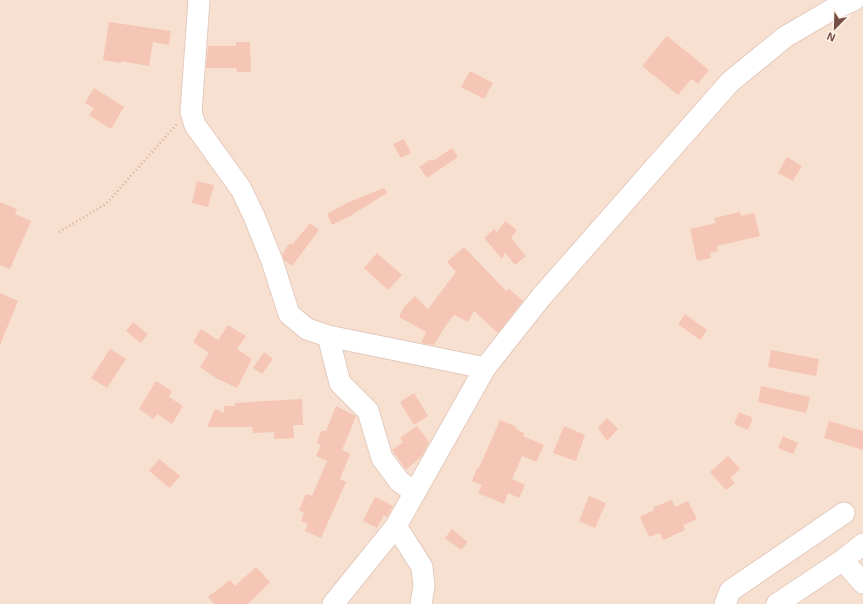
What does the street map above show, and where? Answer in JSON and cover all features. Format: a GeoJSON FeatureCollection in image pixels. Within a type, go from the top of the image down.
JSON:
{"type":"FeatureCollection","features":[{"type":"Feature","properties":{"kind":"street"},"geometry":{"type":"LineString","coordinates":[[200,0],[191,112],[195,125],[241,189],[254,216],[272,261],[289,314],[307,329],[328,336],[485,368]]}},
{"type":"Feature","properties":{"kind":"street"},"geometry":{"type":"LineString","coordinates":[[333,604],[396,526],[485,368],[542,296],[730,82],[784,37],[833,9],[854,0]]}},
{"type":"Feature","properties":{"kind":"street"},"geometry":{"type":"LineString","coordinates":[[328,336],[340,383],[368,411],[382,458],[398,481],[415,493]]}},
{"type":"Feature","properties":{"kind":"street"},"geometry":{"type":"LineString","coordinates":[[725,604],[730,591],[844,513]]}},
{"type":"Feature","properties":{"kind":"street"},"geometry":{"type":"LineString","coordinates":[[396,526],[422,567],[424,586],[421,604]]}},
{"type":"Feature","properties":{"kind":"street"},"geometry":{"type":"LineString","coordinates":[[777,604],[844,560],[863,544]]}},
{"type":"Feature","properties":{"kind":"street"},"geometry":{"type":"LineString","coordinates":[[844,560],[863,583]]}},
{"type":"Feature","properties":{"kind":"path"},"geometry":{"type":"LineString","coordinates":[[59,232],[106,204],[173,128],[191,112]]}},
{"type":"Feature","properties":{"kind":"shaded area"},"geometry":{"type":"Polygon","coordinates":[[[0,0],[863,0],[863,604],[0,604],[0,0]]]}},
{"type":"Feature","properties":{"kind":"building"},"geometry":{"type":"Polygon","coordinates":[[[109,22],[171,31],[169,45],[153,42],[149,66],[121,61],[121,63],[103,60],[109,22]]]}},
{"type":"Feature","properties":{"kind":"building"},"geometry":{"type":"Polygon","coordinates":[[[667,36],[709,70],[698,84],[691,79],[678,95],[642,66],[667,36]]]}},
{"type":"Feature","properties":{"kind":"building"},"geometry":{"type":"Polygon","coordinates":[[[236,42],[250,42],[251,72],[237,72],[236,68],[206,68],[208,46],[236,46],[236,42]]]}},
{"type":"Feature","properties":{"kind":"building"},"geometry":{"type":"Polygon","coordinates":[[[470,71],[493,83],[484,99],[461,87],[470,71]]]}},
{"type":"Feature","properties":{"kind":"building"},"geometry":{"type":"Polygon","coordinates":[[[94,88],[124,107],[111,129],[89,115],[94,108],[85,103],[94,88]]]}},
{"type":"Feature","properties":{"kind":"building"},"geometry":{"type":"Polygon","coordinates":[[[404,139],[411,153],[401,158],[393,144],[404,139]]]}},
{"type":"Feature","properties":{"kind":"building"},"geometry":{"type":"Polygon","coordinates":[[[452,148],[458,157],[427,178],[419,167],[431,159],[433,161],[452,148]]]}},
{"type":"Feature","properties":{"kind":"building"},"geometry":{"type":"Polygon","coordinates":[[[787,157],[802,166],[793,181],[778,173],[787,157]]]}},
{"type":"Feature","properties":{"kind":"building"},"geometry":{"type":"Polygon","coordinates":[[[197,181],[214,185],[208,207],[192,203],[197,181]]]}},
{"type":"Feature","properties":{"kind":"building"},"geometry":{"type":"Polygon","coordinates":[[[384,188],[387,193],[350,216],[332,225],[327,214],[349,202],[384,188]]]}},
{"type":"Feature","properties":{"kind":"building"},"geometry":{"type":"Polygon","coordinates":[[[0,202],[17,209],[15,214],[31,221],[10,269],[0,265],[0,202]]]}},
{"type":"Feature","properties":{"kind":"building"},"geometry":{"type":"Polygon","coordinates":[[[740,212],[741,216],[754,213],[760,236],[717,246],[718,251],[710,253],[711,258],[697,261],[690,229],[716,223],[714,218],[740,212]]]}},
{"type":"Feature","properties":{"kind":"building"},"geometry":{"type":"Polygon","coordinates":[[[505,221],[517,230],[511,238],[526,256],[515,265],[505,253],[502,259],[484,238],[494,229],[497,232],[505,221]]]}},
{"type":"Feature","properties":{"kind":"building"},"geometry":{"type":"Polygon","coordinates":[[[310,223],[319,230],[292,266],[284,260],[282,254],[290,243],[292,245],[310,223]]]}},
{"type":"Feature","properties":{"kind":"building"},"geometry":{"type":"Polygon","coordinates":[[[464,247],[506,291],[509,289],[523,301],[498,333],[474,311],[468,322],[454,315],[434,345],[421,343],[426,332],[399,317],[404,307],[415,296],[428,309],[456,272],[447,262],[464,247]]]}},
{"type":"Feature","properties":{"kind":"building"},"geometry":{"type":"Polygon","coordinates":[[[377,253],[402,275],[388,290],[364,268],[377,253]]]}},
{"type":"Feature","properties":{"kind":"building"},"geometry":{"type":"Polygon","coordinates":[[[0,293],[18,301],[0,345],[0,293]]]}},
{"type":"Feature","properties":{"kind":"building"},"geometry":{"type":"Polygon","coordinates":[[[685,314],[707,330],[700,340],[678,324],[685,314]]]}},
{"type":"Feature","properties":{"kind":"building"},"geometry":{"type":"Polygon","coordinates":[[[133,322],[148,334],[141,343],[126,331],[133,322]]]}},
{"type":"Feature","properties":{"kind":"building"},"geometry":{"type":"Polygon","coordinates":[[[228,325],[246,336],[237,349],[252,359],[237,388],[216,378],[200,367],[209,353],[193,342],[201,329],[218,340],[228,325]]]}},
{"type":"Feature","properties":{"kind":"building"},"geometry":{"type":"Polygon","coordinates":[[[110,349],[126,359],[107,388],[91,378],[110,349]]]}},
{"type":"Feature","properties":{"kind":"building"},"geometry":{"type":"Polygon","coordinates":[[[771,350],[819,359],[816,376],[768,367],[771,350]]]}},
{"type":"Feature","properties":{"kind":"building"},"geometry":{"type":"Polygon","coordinates":[[[264,352],[273,359],[262,374],[253,368],[264,352]]]}},
{"type":"Feature","properties":{"kind":"building"},"geometry":{"type":"Polygon","coordinates":[[[156,381],[172,391],[169,397],[183,406],[172,424],[157,414],[154,419],[139,409],[156,381]]]}},
{"type":"Feature","properties":{"kind":"building"},"geometry":{"type":"Polygon","coordinates":[[[761,386],[810,397],[806,413],[758,402],[761,386]]]}},
{"type":"Feature","properties":{"kind":"building"},"geometry":{"type":"Polygon","coordinates":[[[414,393],[428,416],[414,425],[400,402],[414,393]]]}},
{"type":"Feature","properties":{"kind":"building"},"geometry":{"type":"Polygon","coordinates":[[[302,399],[303,425],[293,425],[294,438],[274,439],[274,432],[253,433],[252,427],[207,427],[215,409],[224,413],[224,406],[235,406],[235,403],[302,399]]]}},
{"type":"Feature","properties":{"kind":"building"},"geometry":{"type":"Polygon","coordinates":[[[336,406],[356,416],[342,450],[350,454],[340,479],[346,482],[321,538],[305,531],[308,524],[301,521],[304,513],[299,510],[306,494],[312,496],[327,461],[316,456],[321,445],[317,443],[321,431],[326,431],[336,406]]]}},
{"type":"Feature","properties":{"kind":"building"},"geometry":{"type":"Polygon","coordinates":[[[739,412],[753,418],[748,430],[734,424],[739,412]]]}},
{"type":"Feature","properties":{"kind":"building"},"geometry":{"type":"Polygon","coordinates":[[[607,418],[618,429],[607,441],[598,428],[607,418]]]}},
{"type":"Feature","properties":{"kind":"building"},"geometry":{"type":"Polygon","coordinates":[[[500,420],[517,427],[516,429],[524,433],[523,436],[544,445],[536,462],[522,456],[512,479],[525,485],[519,498],[508,493],[504,504],[478,493],[482,485],[472,481],[500,420]]]}},
{"type":"Feature","properties":{"kind":"building"},"geometry":{"type":"Polygon","coordinates":[[[829,421],[863,431],[863,450],[824,438],[829,421]]]}},
{"type":"Feature","properties":{"kind":"building"},"geometry":{"type":"Polygon","coordinates":[[[417,426],[429,442],[422,456],[406,470],[392,450],[403,442],[400,438],[417,426]]]}},
{"type":"Feature","properties":{"kind":"building"},"geometry":{"type":"Polygon","coordinates":[[[564,426],[585,435],[576,461],[553,453],[564,426]]]}},
{"type":"Feature","properties":{"kind":"building"},"geometry":{"type":"Polygon","coordinates":[[[783,436],[798,443],[793,454],[778,448],[783,436]]]}},
{"type":"Feature","properties":{"kind":"building"},"geometry":{"type":"Polygon","coordinates":[[[728,456],[740,469],[730,478],[735,483],[726,490],[710,472],[728,456]]]}},
{"type":"Feature","properties":{"kind":"building"},"geometry":{"type":"Polygon","coordinates":[[[159,459],[180,476],[170,488],[149,471],[159,459]]]}},
{"type":"Feature","properties":{"kind":"building"},"geometry":{"type":"Polygon","coordinates":[[[589,496],[606,503],[595,528],[579,521],[589,496]]]}},
{"type":"Feature","properties":{"kind":"building"},"geometry":{"type":"Polygon","coordinates":[[[375,497],[393,506],[387,517],[384,515],[377,528],[363,521],[375,497]]]}},
{"type":"Feature","properties":{"kind":"building"},"geometry":{"type":"Polygon","coordinates":[[[672,500],[675,507],[688,501],[697,519],[683,525],[685,530],[663,540],[660,533],[649,537],[640,517],[654,510],[654,507],[672,500]]]}},
{"type":"Feature","properties":{"kind":"building"},"geometry":{"type":"Polygon","coordinates":[[[452,529],[468,542],[461,550],[445,538],[452,529]]]}},
{"type":"Feature","properties":{"kind":"building"},"geometry":{"type":"Polygon","coordinates":[[[256,567],[270,582],[248,604],[214,604],[208,597],[230,580],[235,586],[256,567]]]}}]}
